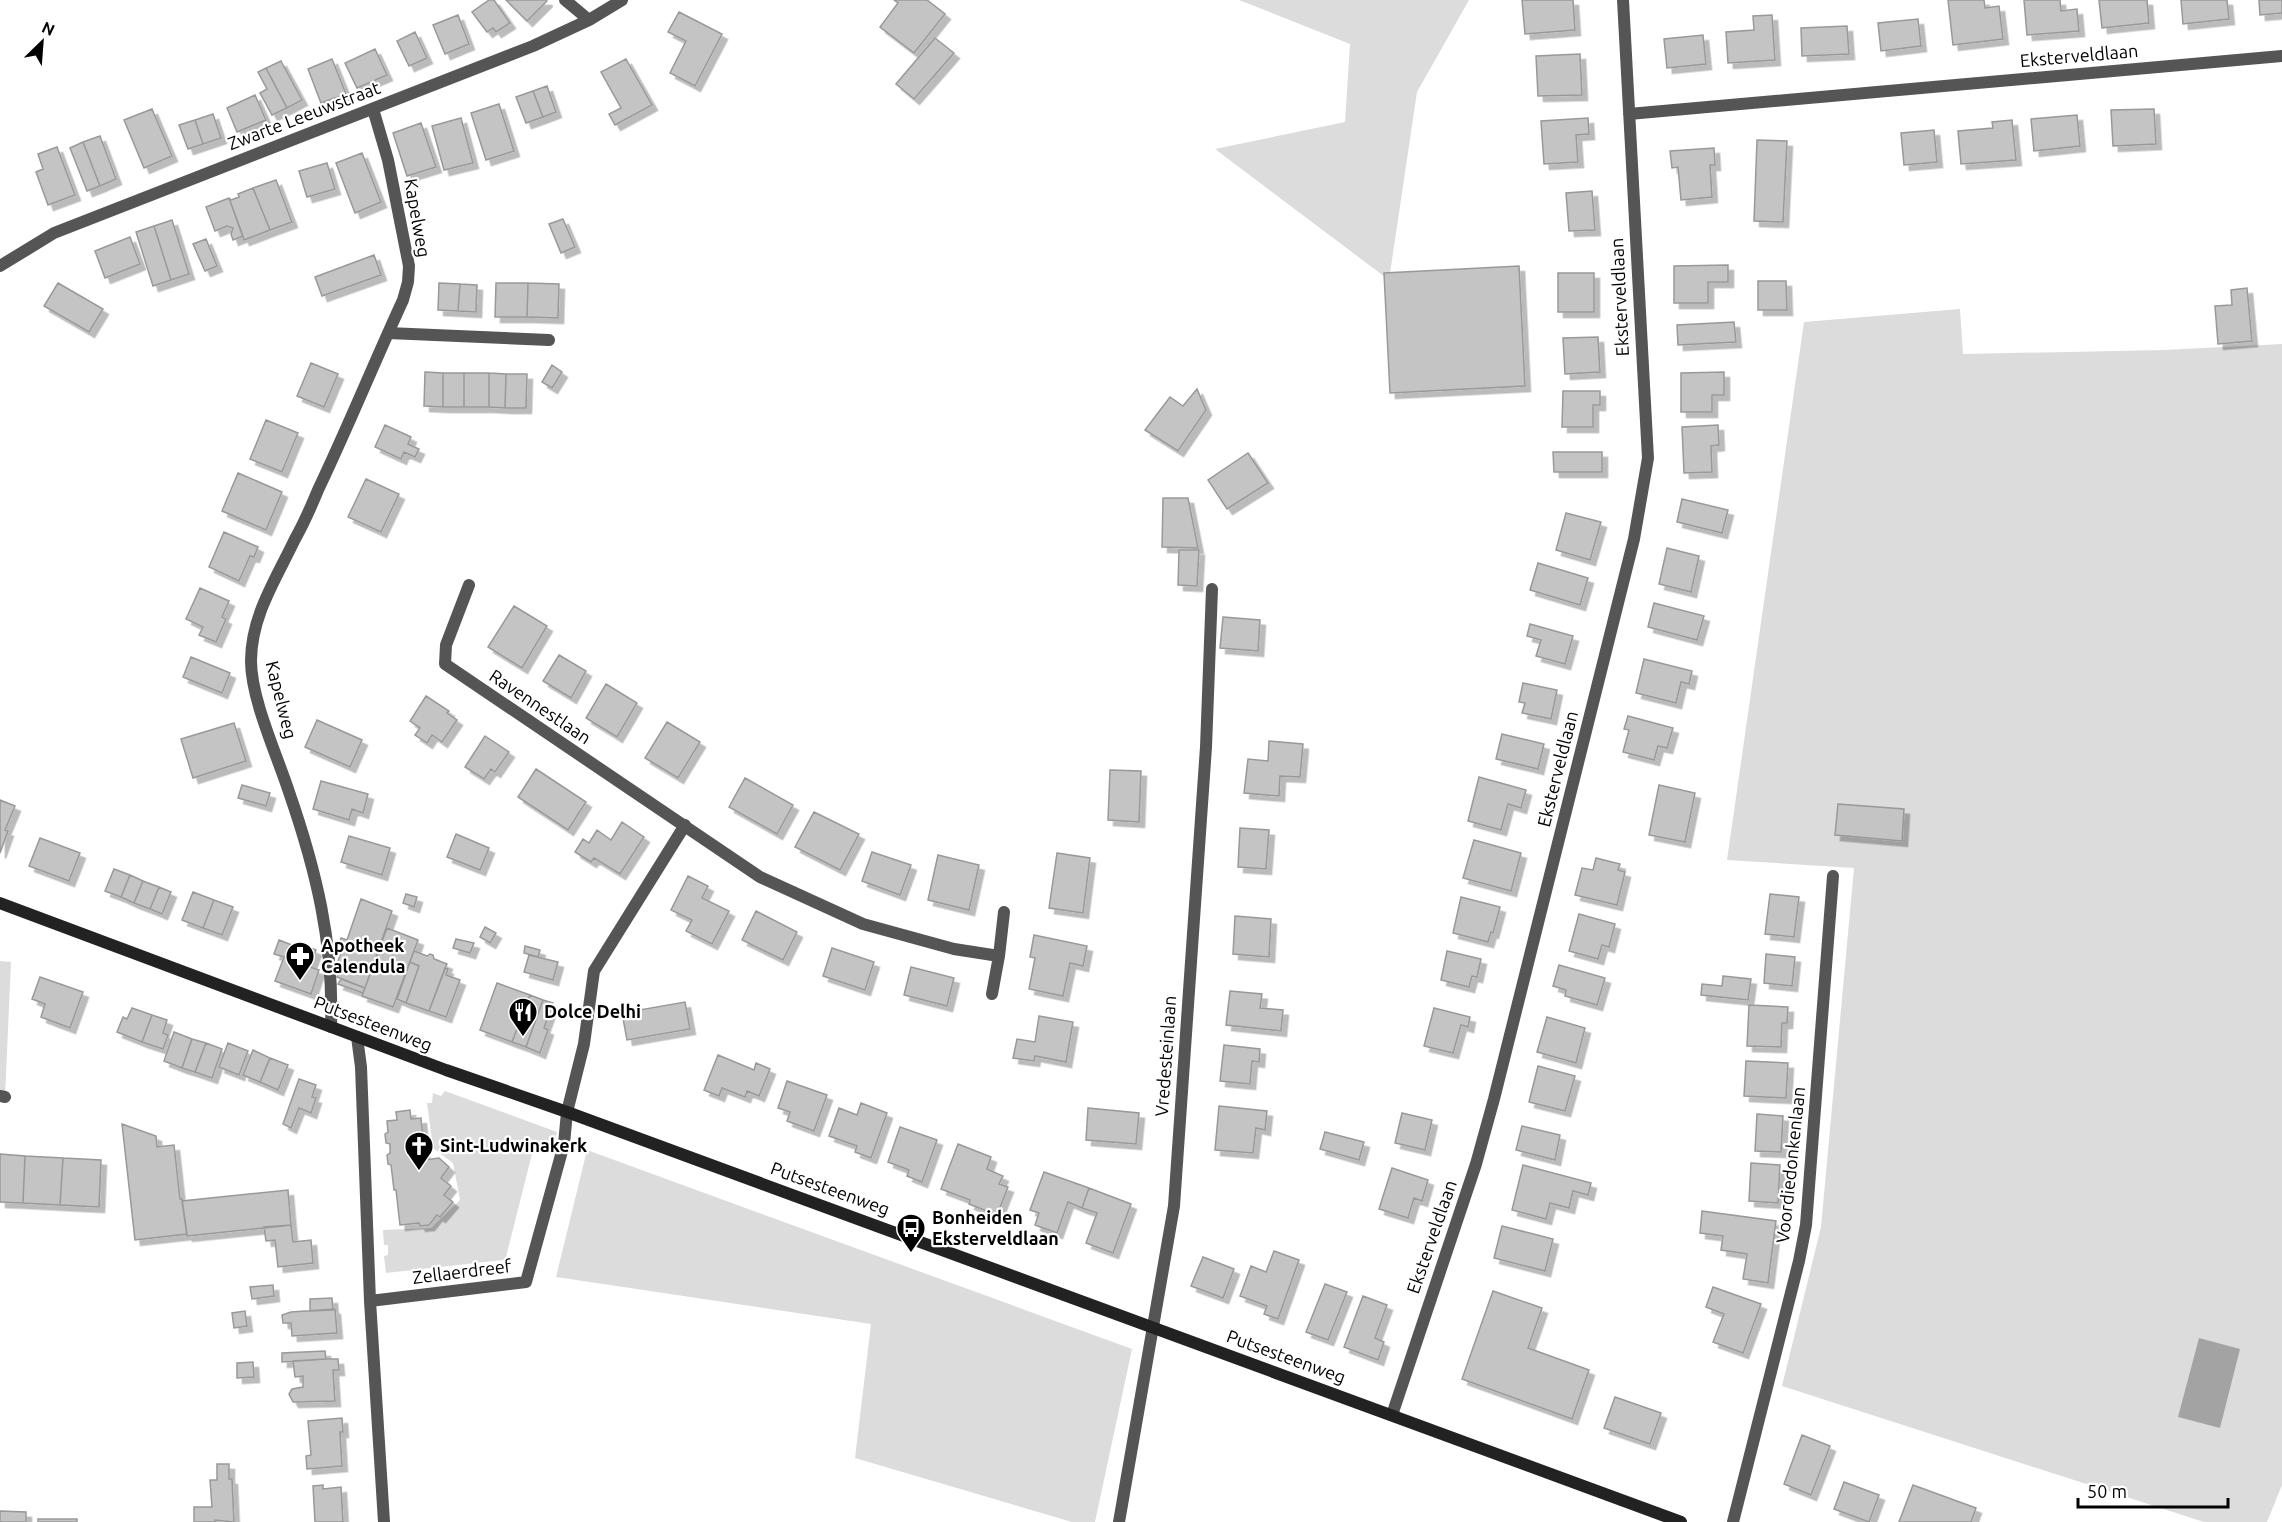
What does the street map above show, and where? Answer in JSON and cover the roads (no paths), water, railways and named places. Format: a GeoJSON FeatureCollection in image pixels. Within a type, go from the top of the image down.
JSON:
{"type":"FeatureCollection","features":[{"type":"Feature","properties":{"kind":"main road","name":"Putsesteenweg"},"geometry":{"type":"LineString","coordinates":[[0,903],[446,1071],[567,1112],[1681,1522]]}},
{"type":"Feature","properties":{"kind":"street"},"geometry":{"type":"LineString","coordinates":[[565,0],[589,20]]}},
{"type":"Feature","properties":{"kind":"street","name":"Zwarte Leeuwstraat"},"geometry":{"type":"LineString","coordinates":[[0,266],[54,233],[533,46],[589,20],[622,0]]}},
{"type":"Feature","properties":{"kind":"street","name":"Eksterveldlaan"},"geometry":{"type":"LineString","coordinates":[[1392,1415],[1476,1164],[1491,1110],[1634,539],[1648,459],[1623,0]]}},
{"type":"Feature","properties":{"kind":"street","name":"Eksterveldlaan"},"geometry":{"type":"LineString","coordinates":[[1629,114],[2282,56]]}},
{"type":"Feature","properties":{"kind":"street","name":"Kapelweg"},"geometry":{"type":"LineString","coordinates":[[330,1027],[331,964],[322,905],[295,808],[261,710],[251,662],[255,630],[266,594],[301,528],[403,300],[408,282],[408,266],[388,160],[373,109]]}},
{"type":"Feature","properties":{"kind":"street"},"geometry":{"type":"LineString","coordinates":[[388,333],[549,340]]}},
{"type":"Feature","properties":{"kind":"street","name":"Ravennestlaan"},"geometry":{"type":"LineString","coordinates":[[469,585],[446,645],[445,664],[760,878],[863,924],[954,949],[999,956]]}},
{"type":"Feature","properties":{"kind":"street","name":"Vredesteinlaan"},"geometry":{"type":"LineString","coordinates":[[1119,1522],[1174,1206],[1206,747],[1212,589]]}},
{"type":"Feature","properties":{"kind":"street"},"geometry":{"type":"LineString","coordinates":[[567,1112],[584,1044],[594,971],[685,825]]}},
{"type":"Feature","properties":{"kind":"street","name":"Voordiedonkenlaan"},"geometry":{"type":"LineString","coordinates":[[1733,1522],[1806,1225],[1833,876]]}},
{"type":"Feature","properties":{"kind":"street"},"geometry":{"type":"LineString","coordinates":[[992,994],[1004,912]]}},
{"type":"Feature","properties":{"kind":"street"},"geometry":{"type":"LineString","coordinates":[[357,1037],[361,1068],[370,1301],[384,1522]]}},
{"type":"Feature","properties":{"kind":"street","name":"Zellaerdreef"},"geometry":{"type":"LineString","coordinates":[[370,1301],[526,1282],[564,1144],[567,1112]]}},
{"type":"Feature","properties":{"kind":"place","name":"Apotheek Calendula"},"geometry":{"type":"Point","coordinates":[300,982]}},
{"type":"Feature","properties":{"kind":"place","name":"Dolce Delhi"},"geometry":{"type":"Point","coordinates":[523,1038]}},
{"type":"Feature","properties":{"kind":"place","name":"Sint-Ludwinakerk"},"geometry":{"type":"Point","coordinates":[419,1172]}},
{"type":"Feature","properties":{"kind":"place","name":"Bonheiden Eksterveldlaan"},"geometry":{"type":"Point","coordinates":[911,1254]}}]}
